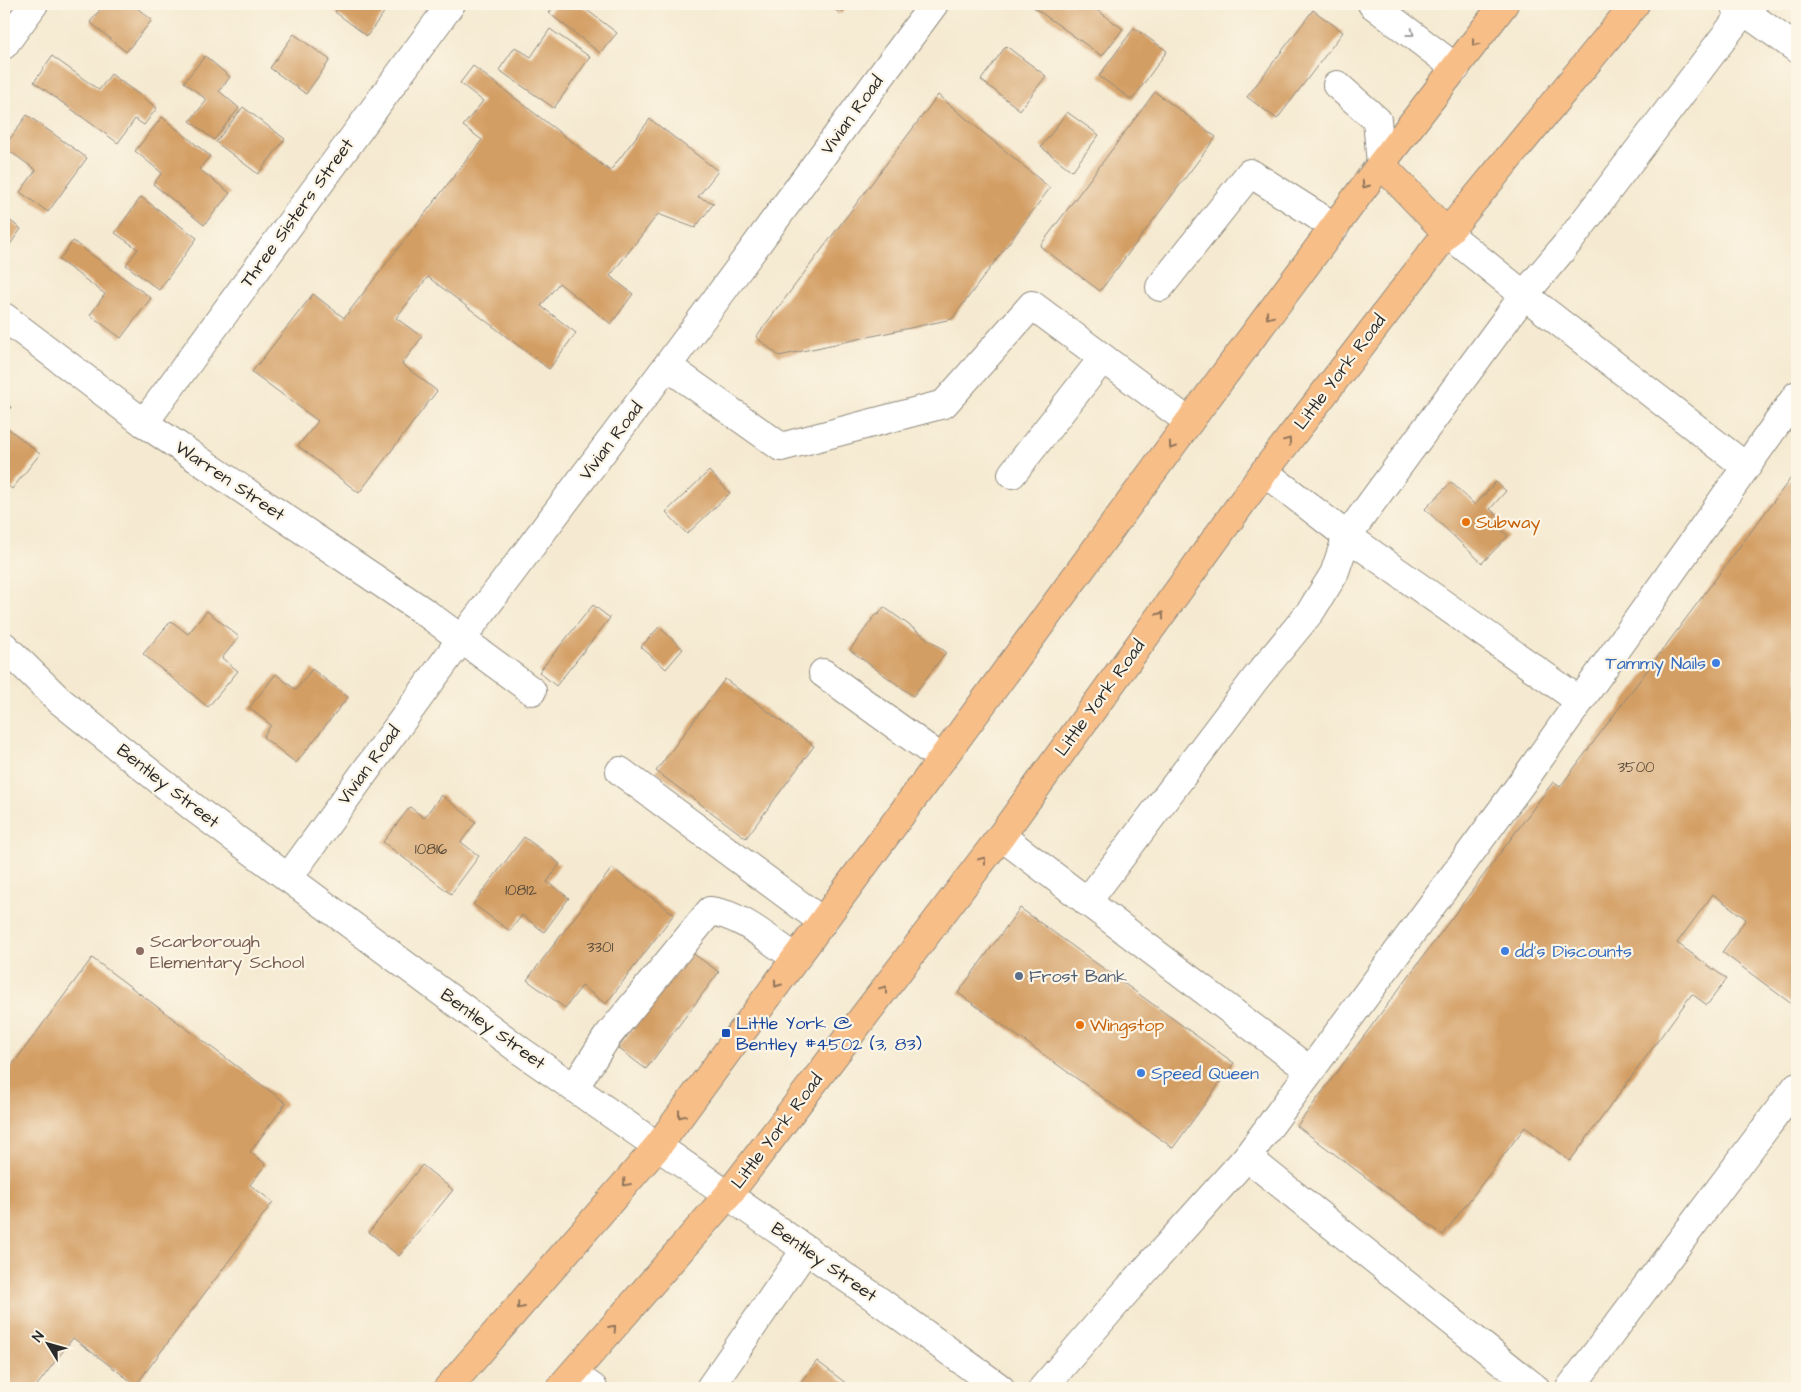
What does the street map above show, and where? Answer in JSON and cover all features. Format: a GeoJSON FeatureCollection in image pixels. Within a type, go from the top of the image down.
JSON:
{"type":"FeatureCollection","features":[{"type":"Feature","properties":{"kind":"main road"},"geometry":{"type":"LineString","coordinates":[[448,1388],[658,1146],[1189,422],[1381,164],[1504,4]]}},
{"type":"Feature","properties":{"kind":"main road","name":"Little York Road"},"geometry":{"type":"LineString","coordinates":[[576,1383],[728,1195],[1001,836],[1264,472],[1447,233],[1635,4]]}},
{"type":"Feature","properties":{"kind":"main road"},"geometry":{"type":"LineString","coordinates":[[1381,164],[1447,233]]}},
{"type":"Feature","properties":{"kind":"street"},"geometry":{"type":"LineString","coordinates":[[4,45],[34,4]]}},
{"type":"Feature","properties":{"kind":"street","name":"Three Sisters Street"},"geometry":{"type":"LineString","coordinates":[[144,423],[451,4]]}},
{"type":"Feature","properties":{"kind":"street","name":"Vivian Road"},"geometry":{"type":"LineString","coordinates":[[288,878],[462,638],[667,366],[934,4]]}},
{"type":"Feature","properties":{"kind":"street"},"geometry":{"type":"LineString","coordinates":[[1372,4],[1456,68]]}},
{"type":"Feature","properties":{"kind":"street"},"geometry":{"type":"LineString","coordinates":[[1087,902],[1256,678],[1311,612],[1334,574],[1347,536],[1524,295],[1571,239],[1743,6],[1797,49]]}},
{"type":"Feature","properties":{"kind":"street"},"geometry":{"type":"LineString","coordinates":[[1337,85],[1377,120],[1381,164]]}},
{"type":"Feature","properties":{"kind":"street"},"geometry":{"type":"LineString","coordinates":[[1160,287],[1250,174],[1334,227]]}},
{"type":"Feature","properties":{"kind":"street"},"geometry":{"type":"LineString","coordinates":[[1447,233],[1745,466]]}},
{"type":"Feature","properties":{"kind":"street"},"geometry":{"type":"LineString","coordinates":[[667,366],[781,447],[944,404],[1032,305],[1189,422]]}},
{"type":"Feature","properties":{"kind":"street","name":"Warren Street"},"geometry":{"type":"LineString","coordinates":[[4,317],[144,423],[462,638],[532,691]]}},
{"type":"Feature","properties":{"kind":"street"},"geometry":{"type":"LineString","coordinates":[[1012,474],[1102,358]]}},
{"type":"Feature","properties":{"kind":"street"},"geometry":{"type":"LineString","coordinates":[[1043,1388],[1124,1294],[1247,1157],[1580,701],[1797,395]]}},
{"type":"Feature","properties":{"kind":"street"},"geometry":{"type":"LineString","coordinates":[[1264,472],[1347,536],[1580,701]]}},
{"type":"Feature","properties":{"kind":"street","name":"Bentley Street"},"geometry":{"type":"LineString","coordinates":[[4,646],[59,700],[198,811],[574,1088],[806,1249],[1000,1388]]}},
{"type":"Feature","properties":{"kind":"street"},"geometry":{"type":"LineString","coordinates":[[823,673],[942,759]]}},
{"type":"Feature","properties":{"kind":"street"},"geometry":{"type":"LineString","coordinates":[[620,771],[823,922]]}},
{"type":"Feature","properties":{"kind":"street"},"geometry":{"type":"LineString","coordinates":[[1001,836],[1309,1070]]}},
{"type":"Feature","properties":{"kind":"street"},"geometry":{"type":"LineString","coordinates":[[574,1088],[607,1037],[710,911],[724,912],[749,925],[796,958]]}},
{"type":"Feature","properties":{"kind":"street"},"geometry":{"type":"LineString","coordinates":[[1570,1388],[1797,1086]]}},
{"type":"Feature","properties":{"kind":"street"},"geometry":{"type":"LineString","coordinates":[[1247,1157],[1535,1388]]}},
{"type":"Feature","properties":{"kind":"street"},"geometry":{"type":"LineString","coordinates":[[710,1388],[806,1249]]}},
{"type":"Feature","properties":{"kind":"building"},"geometry":{"type":"Polygon","coordinates":[[[105,4],[132,4],[152,20],[126,52],[90,22],[105,4]]]}},
{"type":"Feature","properties":{"kind":"building"},"geometry":{"type":"Polygon","coordinates":[[[340,4],[384,4],[388,7],[367,36],[335,12],[340,4]]]}},
{"type":"Feature","properties":{"kind":"building"},"geometry":{"type":"Polygon","coordinates":[[[556,4],[579,4],[617,33],[600,53],[549,13],[556,4]]]}},
{"type":"Feature","properties":{"kind":"building"},"geometry":{"type":"Polygon","coordinates":[[[826,4],[849,4],[841,14],[826,4]]]}},
{"type":"Feature","properties":{"kind":"building"},"geometry":{"type":"Polygon","coordinates":[[[1029,4],[1089,4],[1123,29],[1102,56],[1029,4]]]}},
{"type":"Feature","properties":{"kind":"building"},"geometry":{"type":"Polygon","coordinates":[[[1386,4],[1410,4],[1401,15],[1386,4]]]}},
{"type":"Feature","properties":{"kind":"building"},"geometry":{"type":"Polygon","coordinates":[[[1313,10],[1343,32],[1277,119],[1247,97],[1313,10]]]}},
{"type":"Feature","properties":{"kind":"building"},"geometry":{"type":"Polygon","coordinates":[[[1134,28],[1167,51],[1132,100],[1099,76],[1134,28]]]}},
{"type":"Feature","properties":{"kind":"building"},"geometry":{"type":"Polygon","coordinates":[[[550,29],[590,57],[554,108],[499,70],[515,47],[531,57],[550,29]]]}},
{"type":"Feature","properties":{"kind":"building"},"geometry":{"type":"Polygon","coordinates":[[[294,34],[330,60],[306,94],[270,68],[294,34]]]}},
{"type":"Feature","properties":{"kind":"building"},"geometry":{"type":"Polygon","coordinates":[[[1006,46],[1046,76],[1020,110],[981,80],[1006,46]]]}},
{"type":"Feature","properties":{"kind":"building"},"geometry":{"type":"Polygon","coordinates":[[[52,56],[99,90],[111,74],[157,108],[144,125],[135,119],[118,143],[34,82],[52,56]]]}},
{"type":"Feature","properties":{"kind":"building"},"geometry":{"type":"Polygon","coordinates":[[[205,56],[230,77],[219,91],[239,108],[214,140],[190,121],[207,100],[184,82],[205,56]]]}},
{"type":"Feature","properties":{"kind":"building"},"geometry":{"type":"Polygon","coordinates":[[[473,66],[610,171],[650,119],[718,171],[698,197],[714,203],[695,228],[658,214],[610,276],[633,294],[611,324],[559,283],[541,306],[576,333],[549,369],[428,277],[396,318],[422,337],[402,364],[437,391],[359,493],[298,446],[318,421],[252,372],[313,294],[344,318],[482,140],[463,126],[483,101],[460,83],[473,66]]]}},
{"type":"Feature","properties":{"kind":"building"},"geometry":{"type":"Polygon","coordinates":[[[1155,92],[1216,137],[1100,291],[1040,246],[1155,92]]]}},
{"type":"Feature","properties":{"kind":"building"},"geometry":{"type":"Polygon","coordinates":[[[938,95],[1050,188],[952,319],[779,356],[756,337],[938,95]]]}},
{"type":"Feature","properties":{"kind":"building"},"geometry":{"type":"Polygon","coordinates":[[[243,107],[285,139],[258,174],[216,142],[243,107]]]}},
{"type":"Feature","properties":{"kind":"building"},"geometry":{"type":"Polygon","coordinates":[[[1067,112],[1099,135],[1072,171],[1041,147],[1067,112]]]}},
{"type":"Feature","properties":{"kind":"building"},"geometry":{"type":"Polygon","coordinates":[[[27,115],[87,158],[48,212],[20,192],[36,170],[4,147],[27,115]]]}},
{"type":"Feature","properties":{"kind":"building"},"geometry":{"type":"Polygon","coordinates":[[[162,117],[210,156],[199,169],[230,193],[204,225],[153,184],[162,173],[135,151],[162,117]]]}},
{"type":"Feature","properties":{"kind":"building"},"geometry":{"type":"Polygon","coordinates":[[[141,197],[197,238],[159,290],[126,265],[138,249],[115,233],[141,197]]]}},
{"type":"Feature","properties":{"kind":"building"},"geometry":{"type":"Polygon","coordinates":[[[4,216],[21,229],[4,253],[4,216]]]}},
{"type":"Feature","properties":{"kind":"building"},"geometry":{"type":"Polygon","coordinates":[[[73,241],[151,298],[121,338],[90,315],[105,294],[59,260],[73,241]]]}},
{"type":"Feature","properties":{"kind":"building"},"geometry":{"type":"Polygon","coordinates":[[[4,402],[11,407],[4,417],[4,402]]]}},
{"type":"Feature","properties":{"kind":"building"},"geometry":{"type":"Polygon","coordinates":[[[4,425],[40,454],[12,489],[4,482],[4,425]]]}},
{"type":"Feature","properties":{"kind":"building"},"geometry":{"type":"Polygon","coordinates":[[[1797,470],[1797,1008],[1722,952],[1746,919],[1713,894],[1677,943],[1727,979],[1707,1005],[1692,994],[1570,1161],[1525,1127],[1443,1235],[1297,1126],[1553,782],[1560,787],[1797,470]]]}},
{"type":"Feature","properties":{"kind":"building"},"geometry":{"type":"Polygon","coordinates":[[[709,471],[730,493],[687,534],[666,512],[709,471]]]}},
{"type":"Feature","properties":{"kind":"building","name":"Subway"},"geometry":{"type":"Polygon","coordinates":[[[1451,482],[1475,505],[1496,482],[1506,491],[1490,509],[1499,517],[1494,523],[1508,536],[1482,563],[1425,509],[1451,482]]]}},
{"type":"Feature","properties":{"kind":"building"},"geometry":{"type":"Polygon","coordinates":[[[593,605],[610,618],[556,686],[539,672],[593,605]]]}},
{"type":"Feature","properties":{"kind":"building"},"geometry":{"type":"Polygon","coordinates":[[[884,607],[946,652],[913,696],[850,650],[876,614],[878,615],[884,607]]]}},
{"type":"Feature","properties":{"kind":"building"},"geometry":{"type":"Polygon","coordinates":[[[207,611],[239,637],[222,658],[238,671],[208,707],[143,654],[171,621],[188,634],[207,611]]]}},
{"type":"Feature","properties":{"kind":"building"},"geometry":{"type":"Polygon","coordinates":[[[659,627],[683,649],[666,669],[641,647],[659,627]]]}},
{"type":"Feature","properties":{"kind":"building"},"geometry":{"type":"Polygon","coordinates":[[[312,669],[348,697],[296,763],[263,737],[271,725],[249,708],[276,674],[296,690],[312,669]]]}},
{"type":"Feature","properties":{"kind":"building"},"geometry":{"type":"Polygon","coordinates":[[[725,679],[814,746],[746,838],[656,771],[725,679]]]}},
{"type":"Feature","properties":{"kind":"building"},"geometry":{"type":"Polygon","coordinates":[[[441,795],[476,822],[461,842],[479,856],[451,894],[383,842],[410,807],[424,818],[441,795]]]}},
{"type":"Feature","properties":{"kind":"building"},"geometry":{"type":"Polygon","coordinates":[[[524,837],[560,864],[547,882],[569,898],[544,932],[522,915],[510,931],[473,904],[524,837]]]}},
{"type":"Feature","properties":{"kind":"building"},"geometry":{"type":"Polygon","coordinates":[[[612,868],[674,914],[606,1004],[582,986],[565,1008],[527,980],[612,868]]]}},
{"type":"Feature","properties":{"kind":"building"},"geometry":{"type":"Polygon","coordinates":[[[1020,908],[1234,1063],[1173,1148],[958,993],[1020,908]]]}},
{"type":"Feature","properties":{"kind":"building"},"geometry":{"type":"Polygon","coordinates":[[[691,952],[719,972],[646,1069],[618,1048],[691,952]]]}},
{"type":"Feature","properties":{"kind":"building"},"geometry":{"type":"Polygon","coordinates":[[[92,958],[286,1103],[250,1152],[266,1164],[250,1185],[273,1202],[136,1385],[73,1338],[35,1388],[4,1388],[4,1076],[92,958]]]}},
{"type":"Feature","properties":{"kind":"building"},"geometry":{"type":"Polygon","coordinates":[[[422,1165],[453,1190],[399,1256],[369,1232],[422,1165]]]}},
{"type":"Feature","properties":{"kind":"building"},"geometry":{"type":"Polygon","coordinates":[[[817,1361],[852,1388],[796,1388],[817,1361]]]}},
{"type":"Feature","properties":{"kind":"place","name":"Subway"},"geometry":{"type":"Point","coordinates":[1466,522]}},
{"type":"Feature","properties":{"kind":"place","name":"Tammy Nails"},"geometry":{"type":"Point","coordinates":[1716,663]}},
{"type":"Feature","properties":{"kind":"place","name":"Scarborough Elementary School"},"geometry":{"type":"Point","coordinates":[140,951]}},
{"type":"Feature","properties":{"kind":"place","name":"dd's Discounts"},"geometry":{"type":"Point","coordinates":[1505,951]}},
{"type":"Feature","properties":{"kind":"place","name":"Frost Bank"},"geometry":{"type":"Point","coordinates":[1019,976]}},
{"type":"Feature","properties":{"kind":"place","name":"Wingstop"},"geometry":{"type":"Point","coordinates":[1080,1025]}},
{"type":"Feature","properties":{"kind":"place","name":"Little York @ Bentley #4502 (3, 83)"},"geometry":{"type":"Point","coordinates":[726,1033]}},
{"type":"Feature","properties":{"kind":"place","name":"Speed Queen"},"geometry":{"type":"Point","coordinates":[1141,1073]}}]}
